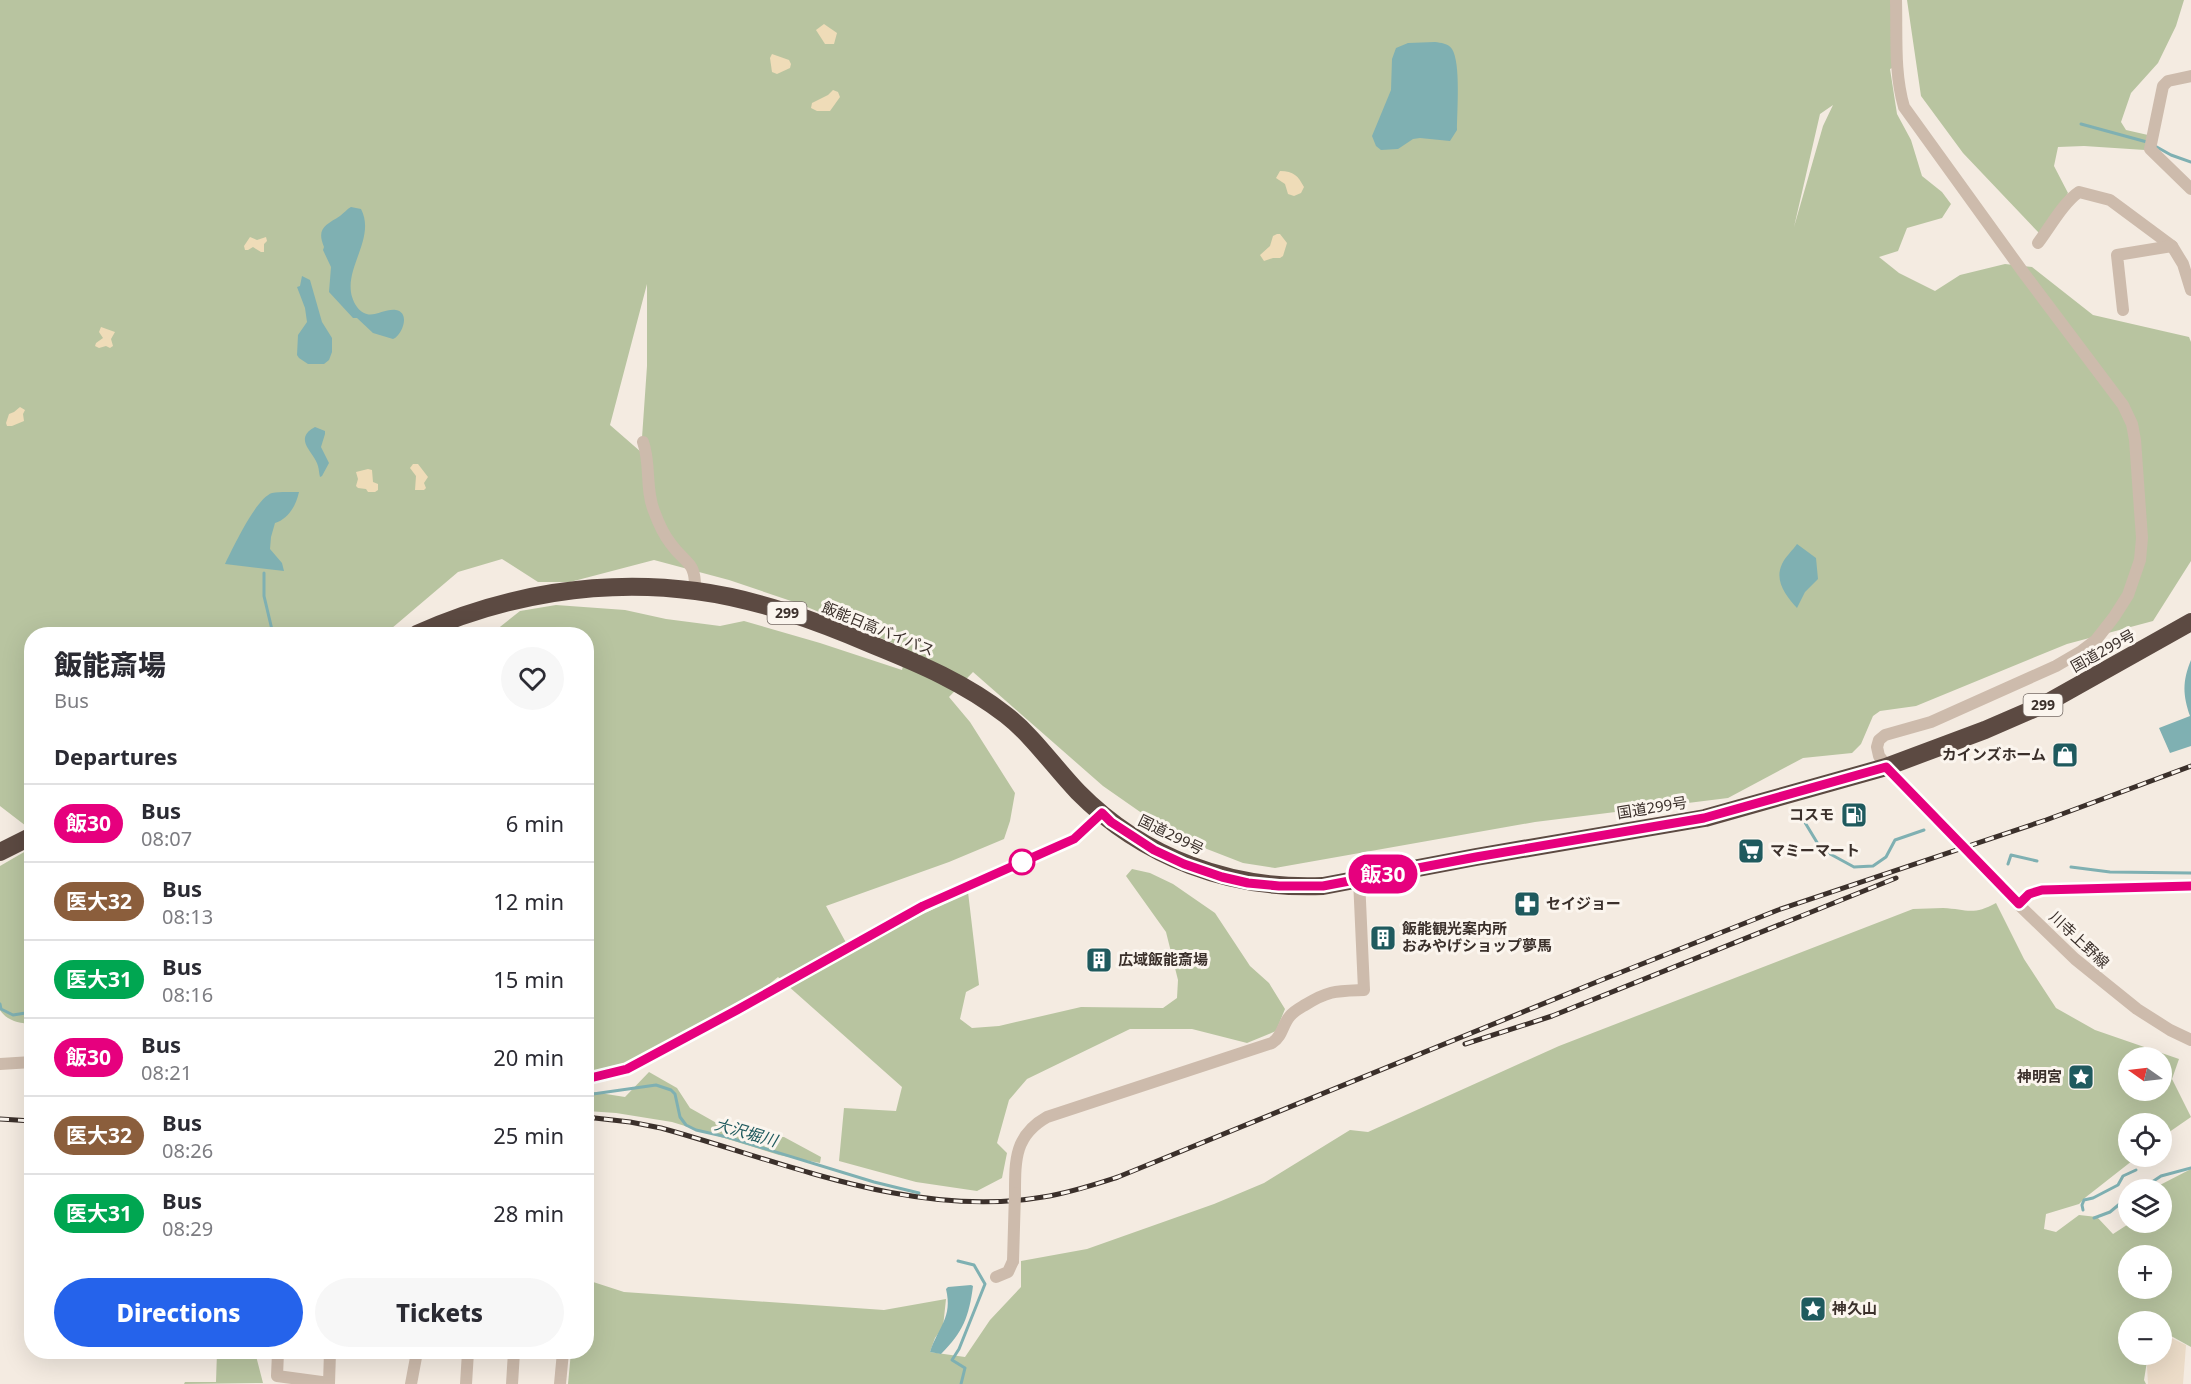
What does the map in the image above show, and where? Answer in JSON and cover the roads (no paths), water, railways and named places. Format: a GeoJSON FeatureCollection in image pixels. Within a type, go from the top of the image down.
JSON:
{"type":"FeatureCollection","features":[{"type":"Feature","properties":{"kind":"highway","name":"飯能日高バイパス"},"geometry":{"type":"LineString","coordinates":[[435,627],[481,609],[551,593],[627,587],[695,591],[768,607],[818,623],[915,662],[964,686],[1008,717],[1080,794],[1102,813]]}},
{"type":"Feature","properties":{"kind":"highway","name":"国道299号"},"geometry":{"type":"LineString","coordinates":[[1102,813],[1111,822],[1154,850],[1184,864],[1222,877],[1248,883],[1323,886],[1704,818],[1886,767],[1985,730],[2045,704],[2191,622]]}},
{"type":"Feature","properties":{"kind":"highway"},"geometry":{"type":"LineString","coordinates":[[0,852],[24,840]]}},
{"type":"Feature","properties":{"kind":"street"},"geometry":{"type":"LineString","coordinates":[[1886,767],[1879,756],[1877,747],[1879,740],[1885,735],[1931,722],[2056,666],[2080,652],[2096,639],[2128,596],[2140,560],[2142,538],[2132,424],[2123,405],[1912,120],[1899,90],[1896,0]]}},
{"type":"Feature","properties":{"kind":"street"},"geometry":{"type":"LineString","coordinates":[[2191,76],[2168,81],[2163,86],[2150,149],[2191,189]]}},
{"type":"Feature","properties":{"kind":"street"},"geometry":{"type":"LineString","coordinates":[[2038,243],[2070,199],[2079,192],[2110,200],[2172,246],[2183,264],[2191,290]]}},
{"type":"Feature","properties":{"kind":"street"},"geometry":{"type":"LineString","coordinates":[[2122,310],[2117,255],[2172,246]]}},
{"type":"Feature","properties":{"kind":"street"},"geometry":{"type":"LineString","coordinates":[[643,442],[652,507],[671,544],[694,568],[695,591]]}},
{"type":"Feature","properties":{"kind":"street","name":"川寺上野線"},"geometry":{"type":"LineString","coordinates":[[1886,767],[2019,904],[2105,984],[2137,1010],[2191,1040]]}},
{"type":"Feature","properties":{"kind":"street"},"geometry":{"type":"LineString","coordinates":[[594,1077],[627,1069],[747,1005],[923,906],[1074,839],[1102,813]]}},
{"type":"Feature","properties":{"kind":"street"},"geometry":{"type":"LineString","coordinates":[[996,1277],[1008,1272],[1012,1261],[1015,1169],[1021,1142],[1028,1130],[1038,1122],[1047,1117],[1272,1043],[1281,1034],[1292,1013],[1322,994],[1332,991],[1364,990],[1359,879]]}},
{"type":"Feature","properties":{"kind":"street"},"geometry":{"type":"LineString","coordinates":[[2019,904],[2029,894],[2042,890],[2191,886]]}},
{"type":"Feature","properties":{"kind":"street"},"geometry":{"type":"LineString","coordinates":[[0,1064],[24,1062]]}},
{"type":"Feature","properties":{"kind":"street"},"geometry":{"type":"LineString","coordinates":[[278,1359],[277,1376],[329,1383],[330,1359]]}},
{"type":"Feature","properties":{"kind":"street"},"geometry":{"type":"LineString","coordinates":[[411,1384],[416,1359]]}},
{"type":"Feature","properties":{"kind":"street"},"geometry":{"type":"LineString","coordinates":[[466,1384],[468,1359]]}},
{"type":"Feature","properties":{"kind":"street"},"geometry":{"type":"LineString","coordinates":[[512,1384],[514,1359]]}},
{"type":"Feature","properties":{"kind":"street"},"geometry":{"type":"LineString","coordinates":[[560,1384],[562,1359]]}},
{"type":"Feature","properties":{"kind":"water"},"geometry":{"type":"Polygon","coordinates":[[[1435,42],[1448,46],[1455,56],[1458,76],[1457,130],[1450,141],[1420,138],[1413,139],[1398,149],[1381,150],[1376,146],[1372,136],[1391,90],[1392,59],[1396,48],[1408,43],[1435,42]]]}},
{"type":"Feature","properties":{"kind":"water"},"geometry":{"type":"Polygon","coordinates":[[[351,207],[361,209],[365,221],[364,234],[353,271],[352,295],[357,307],[366,314],[391,310],[401,312],[404,324],[393,339],[373,333],[357,318],[353,318],[329,292],[331,267],[323,250],[322,231],[351,207]]]}},
{"type":"Feature","properties":{"kind":"water"},"geometry":{"type":"Polygon","coordinates":[[[302,276],[310,280],[322,322],[332,338],[332,352],[329,360],[324,364],[308,364],[297,355],[298,335],[307,322],[305,308],[297,287],[300,286],[302,276]]]}},
{"type":"Feature","properties":{"kind":"water"},"geometry":{"type":"Polygon","coordinates":[[[315,427],[325,431],[321,447],[329,463],[320,477],[316,461],[305,441],[305,436],[315,427]]]}},
{"type":"Feature","properties":{"kind":"water"},"geometry":{"type":"Polygon","coordinates":[[[299,492],[291,511],[275,523],[270,549],[282,563],[284,571],[225,564],[259,504],[272,493],[299,492]]]}},
{"type":"Feature","properties":{"kind":"water"},"geometry":{"type":"Polygon","coordinates":[[[1797,544],[1816,558],[1818,579],[1805,592],[1797,608],[1782,588],[1779,576],[1783,561],[1797,544]]]}},
{"type":"Feature","properties":{"kind":"water"},"geometry":{"type":"Polygon","coordinates":[[[2191,660],[2191,746],[2170,753],[2159,728],[2190,716],[2184,688],[2191,660]]]}},
{"type":"Feature","properties":{"kind":"water"},"geometry":{"type":"Polygon","coordinates":[[[973,1286],[969,1307],[960,1331],[941,1354],[930,1352],[948,1308],[946,1289],[973,1286]]]}},
{"type":"Feature","properties":{"kind":"waterway"},"geometry":{"type":"LineString","coordinates":[[2081,124],[2147,142]]}},
{"type":"Feature","properties":{"kind":"waterway"},"geometry":{"type":"LineString","coordinates":[[2155,146],[2191,162]]}},
{"type":"Feature","properties":{"kind":"waterway"},"geometry":{"type":"LineString","coordinates":[[264,573],[264,596],[271,627]]}},
{"type":"Feature","properties":{"kind":"waterway"},"geometry":{"type":"LineString","coordinates":[[1798,811],[1821,849],[1854,867],[1873,866],[1886,857],[1895,840],[1924,830]]}},
{"type":"Feature","properties":{"kind":"waterway"},"geometry":{"type":"LineString","coordinates":[[2008,864],[2011,855],[2037,861]]}},
{"type":"Feature","properties":{"kind":"waterway"},"geometry":{"type":"LineString","coordinates":[[2071,867],[2110,872],[2191,873]]}},
{"type":"Feature","properties":{"kind":"waterway","name":"大沢堀川"},"geometry":{"type":"LineString","coordinates":[[0,1004],[1,1009],[13,1015],[24,1013]]}},
{"type":"Feature","properties":{"kind":"waterway","name":"大沢堀川"},"geometry":{"type":"LineString","coordinates":[[594,1094],[656,1085],[671,1090],[675,1094],[680,1117],[686,1125],[696,1130],[919,1193]]}},
{"type":"Feature","properties":{"kind":"waterway"},"geometry":{"type":"LineString","coordinates":[[2156,1179],[2191,1168]]}},
{"type":"Feature","properties":{"kind":"waterway"},"geometry":{"type":"LineString","coordinates":[[2083,1210],[2084,1200],[2093,1198],[2118,1185],[2123,1176],[2136,1170]]}},
{"type":"Feature","properties":{"kind":"waterway"},"geometry":{"type":"LineString","coordinates":[[2094,1218],[2110,1212],[2118,1205]]}},
{"type":"Feature","properties":{"kind":"waterway"},"geometry":{"type":"LineString","coordinates":[[958,1261],[974,1265],[985,1284],[959,1349],[952,1360],[965,1368],[961,1384]]}},
{"type":"Feature","properties":{"kind":"railway"},"geometry":{"type":"LineString","coordinates":[[594,1118],[661,1128],[802,1171],[898,1194],[946,1200],[994,1202],[1062,1193],[1118,1177],[1778,910],[2046,820],[2191,766]]}},
{"type":"Feature","properties":{"kind":"railway"},"geometry":{"type":"LineString","coordinates":[[1465,1044],[1552,1016],[1896,878]]}},
{"type":"Feature","properties":{"kind":"railway"},"geometry":{"type":"LineString","coordinates":[[0,1119],[24,1120]]}},
{"type":"Feature","properties":{"kind":"place","name":"カインズホーム"},"geometry":{"type":"Point","coordinates":[2065,755]}},
{"type":"Feature","properties":{"kind":"place","name":"コスモ"},"geometry":{"type":"Point","coordinates":[1854,815]}},
{"type":"Feature","properties":{"kind":"place","name":"マミーマート"},"geometry":{"type":"Point","coordinates":[1751,851]}},
{"type":"Feature","properties":{"kind":"place","name":"セイジョー"},"geometry":{"type":"Point","coordinates":[1527,904]}},
{"type":"Feature","properties":{"kind":"place","name":"飯能観光案内所 おみやげショップ夢馬"},"geometry":{"type":"Point","coordinates":[1383,938]}},
{"type":"Feature","properties":{"kind":"place","name":"広域飯能斎場"},"geometry":{"type":"Point","coordinates":[1099,960]}},
{"type":"Feature","properties":{"kind":"place","name":"神明宮"},"geometry":{"type":"Point","coordinates":[2081,1077]}},
{"type":"Feature","properties":{"kind":"place","name":"神久山"},"geometry":{"type":"Point","coordinates":[1813,1309]}}]}
